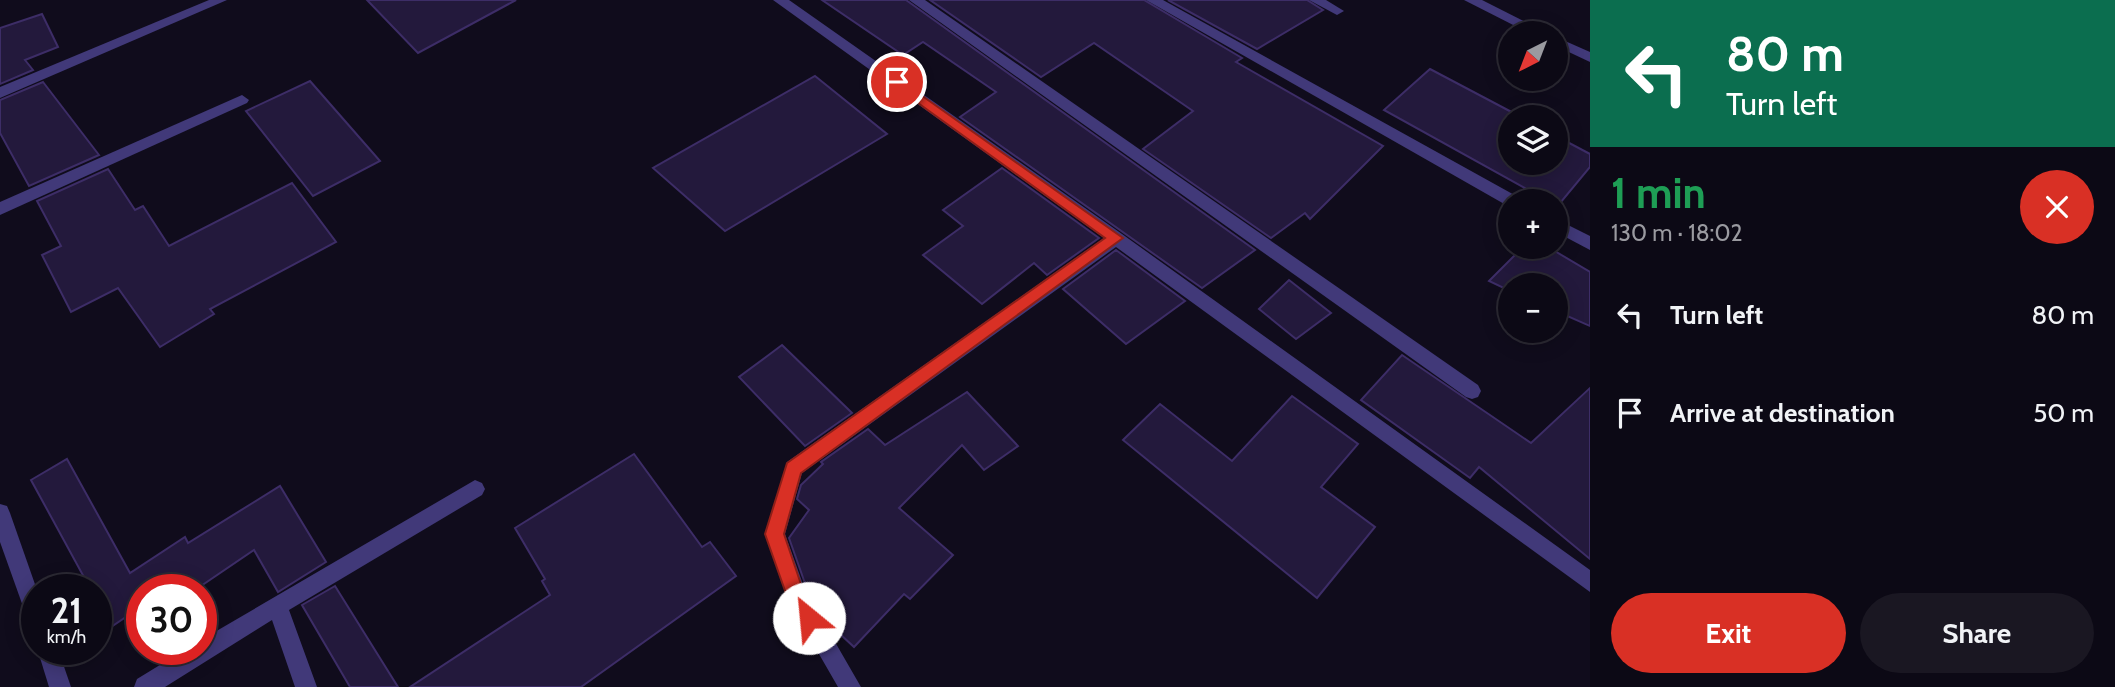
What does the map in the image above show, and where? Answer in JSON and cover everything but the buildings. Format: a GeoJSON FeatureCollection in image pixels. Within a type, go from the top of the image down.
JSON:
{"type":"FeatureCollection","features":[{"type":"Feature","properties":{"kind":"street"},"geometry":{"type":"LineString","coordinates":[[0,93],[220,0]]}},
{"type":"Feature","properties":{"kind":"street"},"geometry":{"type":"LineString","coordinates":[[780,0],[1116,238],[1590,582]]}},
{"type":"Feature","properties":{"kind":"street"},"geometry":{"type":"LineString","coordinates":[[916,0],[1472,391]]}},
{"type":"Feature","properties":{"kind":"street"},"geometry":{"type":"LineString","coordinates":[[1153,0],[1498,193]]}},
{"type":"Feature","properties":{"kind":"street"},"geometry":{"type":"LineString","coordinates":[[1316,0],[1337,11]]}},
{"type":"Feature","properties":{"kind":"street"},"geometry":{"type":"LineString","coordinates":[[1471,0],[1516,21]]}},
{"type":"Feature","properties":{"kind":"street"},"geometry":{"type":"LineString","coordinates":[[1568,47],[1590,57]]}},
{"type":"Feature","properties":{"kind":"street"},"geometry":{"type":"LineString","coordinates":[[0,209],[242,100]]}},
{"type":"Feature","properties":{"kind":"street"},"geometry":{"type":"LineString","coordinates":[[1568,232],[1590,244]]}},
{"type":"Feature","properties":{"kind":"street"},"geometry":{"type":"LineString","coordinates":[[850,687],[796,595],[775,534],[794,468],[1116,238]]}},
{"type":"Feature","properties":{"kind":"street"},"geometry":{"type":"LineString","coordinates":[[145,687],[277,605],[475,489]]}},
{"type":"Feature","properties":{"kind":"street"},"geometry":{"type":"LineString","coordinates":[[0,513],[21,574]]}},
{"type":"Feature","properties":{"kind":"street"},"geometry":{"type":"LineString","coordinates":[[277,605],[306,687]]}},
{"type":"Feature","properties":{"kind":"street"},"geometry":{"type":"LineString","coordinates":[[52,665],[60,687]]}},
{"type":"Feature","properties":{"kind":"route"},"geometry":{"type":"LineString","coordinates":[[809,618],[796,595],[775,534],[794,468],[1116,238],[897,82]]}}]}
